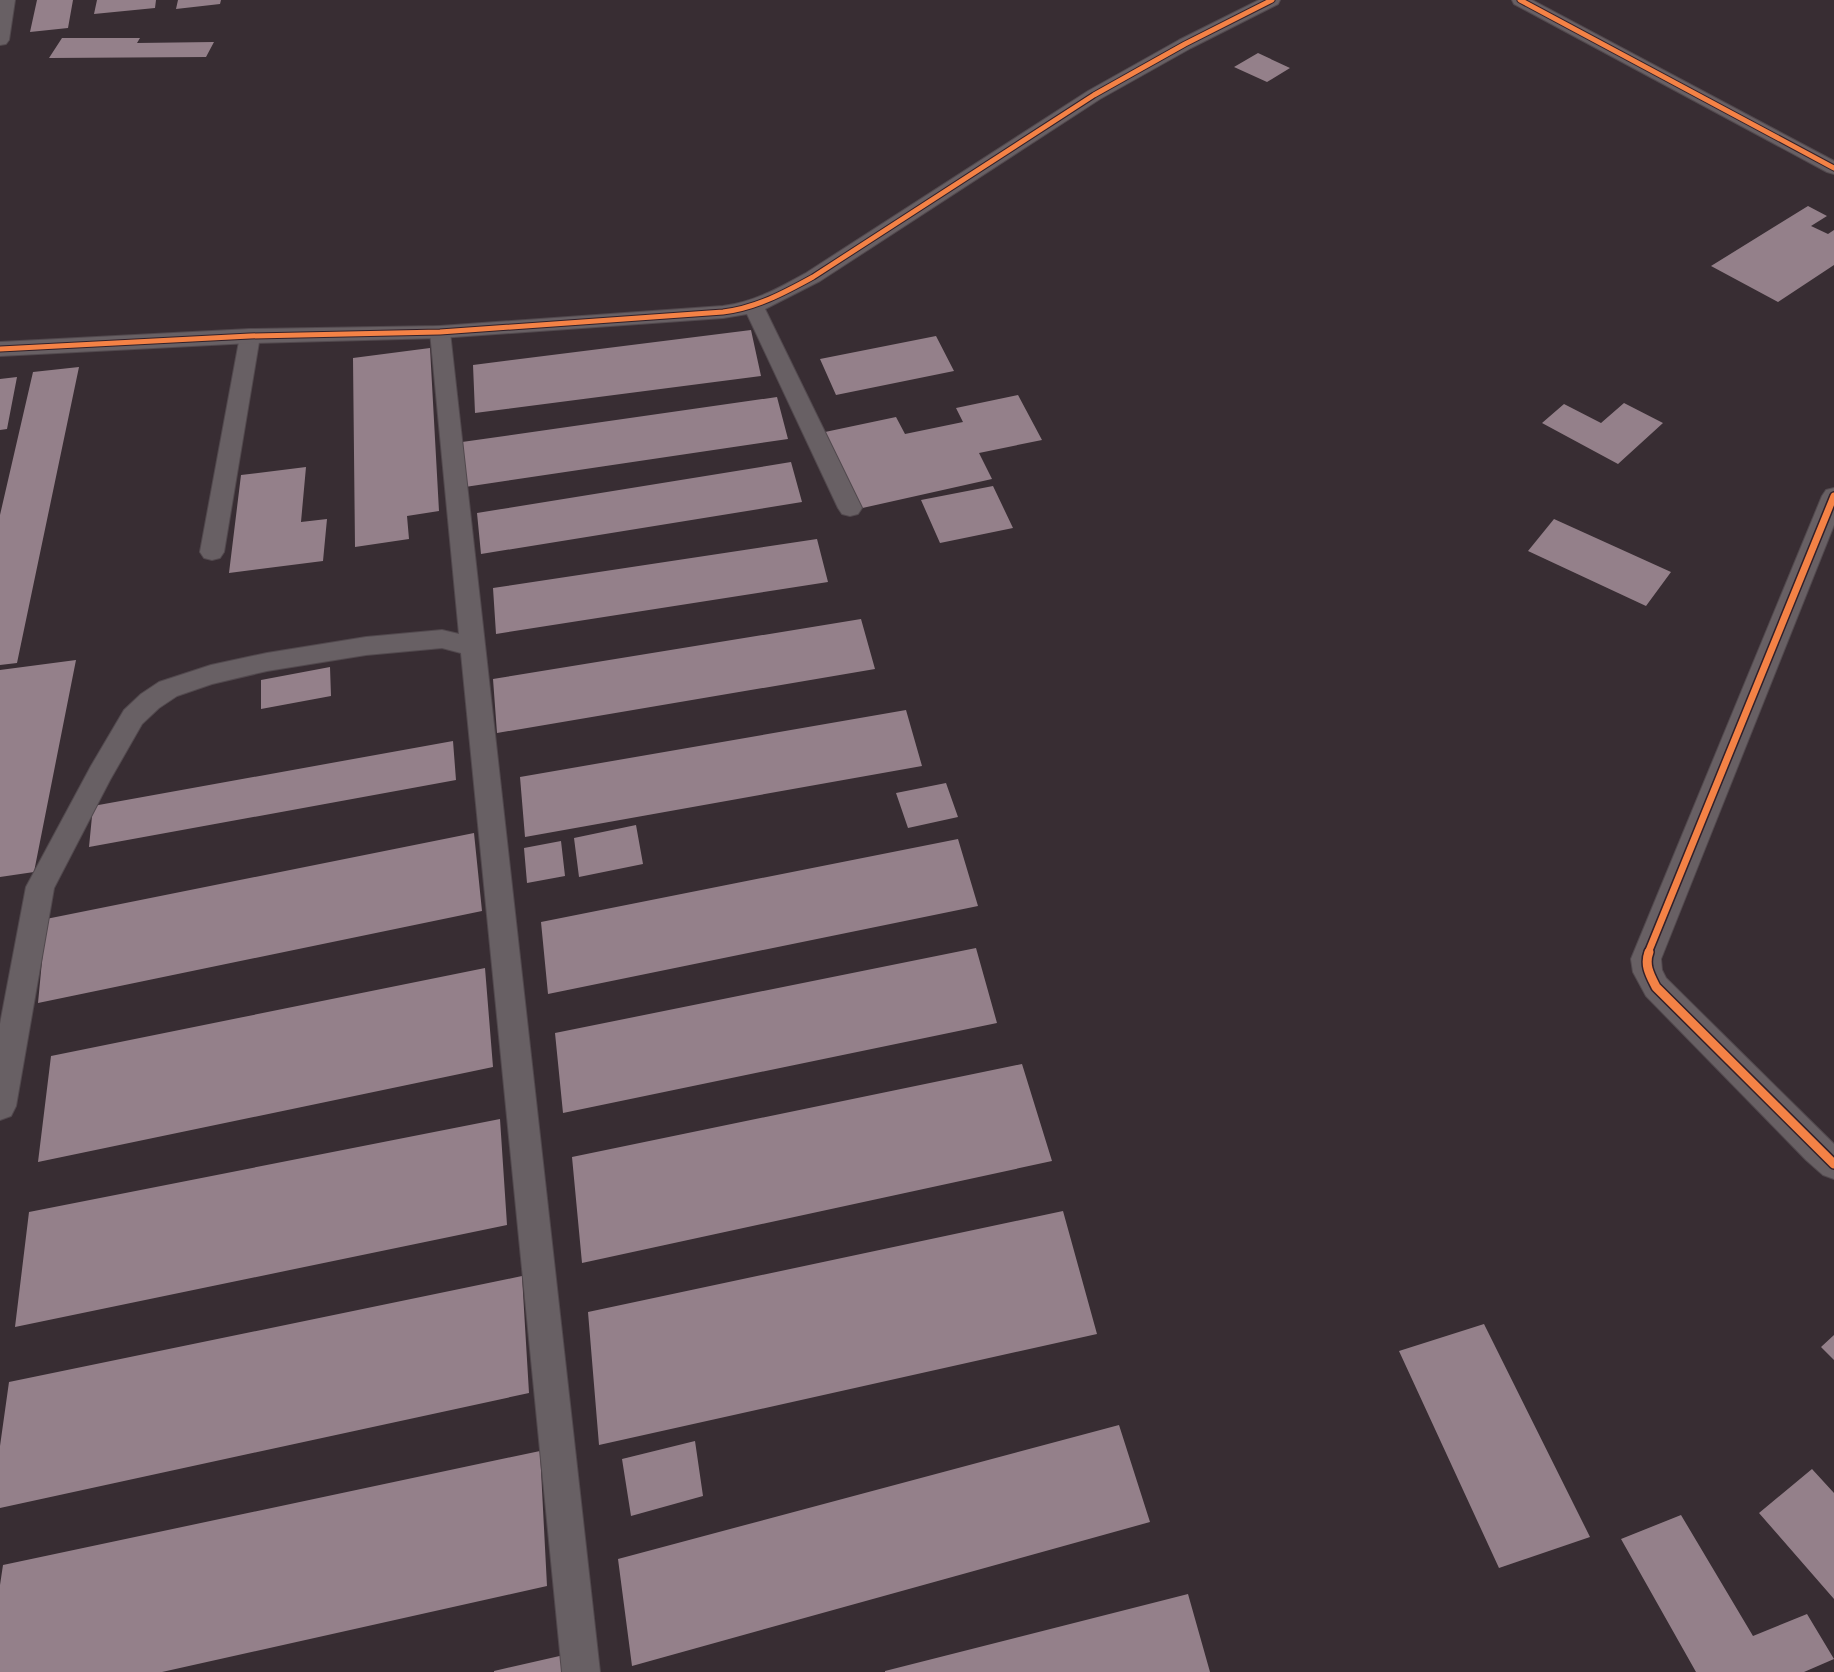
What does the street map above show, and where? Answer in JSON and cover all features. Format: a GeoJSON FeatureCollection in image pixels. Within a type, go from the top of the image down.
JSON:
{"type":"FeatureCollection","features":[{"type":"Feature","properties":{"kind":"street"},"geometry":{"type":"LineString","coordinates":[[0,40],[7,0]]}},
{"type":"Feature","properties":{"kind":"street"},"geometry":{"type":"LineString","coordinates":[[0,349],[250,336],[440,332],[722,312],[754,307],[777,298],[813,276],[1094,95],[1185,44],[1272,0]]}},
{"type":"Feature","properties":{"kind":"street"},"geometry":{"type":"LineString","coordinates":[[1520,0],[1834,168]]}},
{"type":"Feature","properties":{"kind":"street"},"geometry":{"type":"LineString","coordinates":[[754,307],[850,508]]}},
{"type":"Feature","properties":{"kind":"street"},"geometry":{"type":"LineString","coordinates":[[440,332],[581,1672]]}},
{"type":"Feature","properties":{"kind":"street"},"geometry":{"type":"LineString","coordinates":[[212,552],[250,336]]}},
{"type":"Feature","properties":{"kind":"street"},"geometry":{"type":"LineString","coordinates":[[1834,496],[1646,959],[1648,972],[1656,987],[1834,1164]]}},
{"type":"Feature","properties":{"kind":"street"},"geometry":{"type":"LineString","coordinates":[[0,1106],[40,887],[100,774],[133,717],[150,701],[168,689],[211,675],[267,662],[366,646],[442,638],[473,646]]}},
{"type":"Feature","properties":{"kind":"building"},"geometry":{"type":"Polygon","coordinates":[[[37,0],[73,0],[68,28],[30,32],[37,0]]]}},
{"type":"Feature","properties":{"kind":"building"},"geometry":{"type":"Polygon","coordinates":[[[97,0],[156,0],[155,8],[94,14],[97,0]]]}},
{"type":"Feature","properties":{"kind":"building"},"geometry":{"type":"Polygon","coordinates":[[[178,0],[221,0],[220,4],[176,9],[178,0]]]}},
{"type":"Feature","properties":{"kind":"building"},"geometry":{"type":"Polygon","coordinates":[[[62,38],[140,38],[137,43],[214,42],[206,57],[49,58],[62,38]]]}},
{"type":"Feature","properties":{"kind":"building"},"geometry":{"type":"Polygon","coordinates":[[[1258,53],[1290,68],[1267,82],[1234,67],[1258,53]]]}},
{"type":"Feature","properties":{"kind":"building"},"geometry":{"type":"Polygon","coordinates":[[[1808,206],[1827,216],[1811,226],[1828,234],[1834,230],[1834,265],[1778,302],[1711,266],[1808,206]]]}},
{"type":"Feature","properties":{"kind":"building"},"geometry":{"type":"Polygon","coordinates":[[[751,330],[761,376],[475,413],[473,365],[751,330]]]}},
{"type":"Feature","properties":{"kind":"building"},"geometry":{"type":"Polygon","coordinates":[[[936,336],[954,371],[836,395],[820,359],[936,336]]]}},
{"type":"Feature","properties":{"kind":"building"},"geometry":{"type":"Polygon","coordinates":[[[430,348],[439,511],[407,516],[409,539],[355,547],[353,358],[430,348]]]}},
{"type":"Feature","properties":{"kind":"building"},"geometry":{"type":"Polygon","coordinates":[[[79,367],[17,663],[0,665],[0,515],[33,372],[79,367]]]}},
{"type":"Feature","properties":{"kind":"building"},"geometry":{"type":"Polygon","coordinates":[[[17,377],[7,429],[0,430],[0,379],[17,377]]]}},
{"type":"Feature","properties":{"kind":"building"},"geometry":{"type":"Polygon","coordinates":[[[1018,395],[1042,440],[979,453],[992,479],[858,509],[825,432],[896,417],[905,434],[963,422],[956,408],[1018,395]]]}},
{"type":"Feature","properties":{"kind":"building"},"geometry":{"type":"Polygon","coordinates":[[[777,397],[788,439],[465,487],[462,442],[777,397]]]}},
{"type":"Feature","properties":{"kind":"building"},"geometry":{"type":"Polygon","coordinates":[[[1624,403],[1663,423],[1618,464],[1542,423],[1564,404],[1601,423],[1624,403]]]}},
{"type":"Feature","properties":{"kind":"building"},"geometry":{"type":"Polygon","coordinates":[[[791,462],[802,502],[481,554],[477,513],[791,462]]]}},
{"type":"Feature","properties":{"kind":"building"},"geometry":{"type":"Polygon","coordinates":[[[306,467],[301,522],[327,519],[323,561],[229,573],[241,475],[306,467]]]}},
{"type":"Feature","properties":{"kind":"building"},"geometry":{"type":"Polygon","coordinates":[[[993,486],[1013,528],[940,543],[921,500],[993,486]]]}},
{"type":"Feature","properties":{"kind":"building"},"geometry":{"type":"Polygon","coordinates":[[[1554,519],[1671,572],[1646,606],[1528,551],[1554,519]]]}},
{"type":"Feature","properties":{"kind":"building"},"geometry":{"type":"Polygon","coordinates":[[[817,539],[828,582],[496,634],[493,588],[817,539]]]}},
{"type":"Feature","properties":{"kind":"building"},"geometry":{"type":"Polygon","coordinates":[[[861,619],[875,669],[497,733],[493,679],[861,619]]]}},
{"type":"Feature","properties":{"kind":"building"},"geometry":{"type":"Polygon","coordinates":[[[76,660],[34,872],[0,877],[0,670],[76,660]]]}},
{"type":"Feature","properties":{"kind":"building"},"geometry":{"type":"Polygon","coordinates":[[[330,667],[331,696],[261,709],[261,680],[330,667]]]}},
{"type":"Feature","properties":{"kind":"building"},"geometry":{"type":"Polygon","coordinates":[[[906,710],[922,766],[525,837],[520,777],[906,710]]]}},
{"type":"Feature","properties":{"kind":"building"},"geometry":{"type":"Polygon","coordinates":[[[453,741],[456,780],[89,847],[93,806],[453,741]]]}},
{"type":"Feature","properties":{"kind":"building"},"geometry":{"type":"Polygon","coordinates":[[[946,783],[958,817],[908,828],[896,793],[946,783]]]}},
{"type":"Feature","properties":{"kind":"building"},"geometry":{"type":"Polygon","coordinates":[[[636,825],[643,864],[579,877],[574,838],[636,825]]]}},
{"type":"Feature","properties":{"kind":"building"},"geometry":{"type":"Polygon","coordinates":[[[474,833],[482,911],[38,1003],[46,919],[474,833]]]}},
{"type":"Feature","properties":{"kind":"building"},"geometry":{"type":"Polygon","coordinates":[[[958,839],[978,906],[548,994],[541,922],[958,839]]]}},
{"type":"Feature","properties":{"kind":"building"},"geometry":{"type":"Polygon","coordinates":[[[561,841],[565,876],[527,883],[524,848],[561,841]]]}},
{"type":"Feature","properties":{"kind":"building"},"geometry":{"type":"Polygon","coordinates":[[[976,948],[997,1023],[563,1113],[555,1033],[976,948]]]}},
{"type":"Feature","properties":{"kind":"building"},"geometry":{"type":"Polygon","coordinates":[[[485,968],[493,1067],[38,1162],[51,1056],[485,968]]]}},
{"type":"Feature","properties":{"kind":"building"},"geometry":{"type":"Polygon","coordinates":[[[1022,1064],[1052,1161],[582,1263],[572,1157],[1022,1064]]]}},
{"type":"Feature","properties":{"kind":"building"},"geometry":{"type":"Polygon","coordinates":[[[500,1119],[507,1225],[15,1327],[29,1212],[500,1119]]]}},
{"type":"Feature","properties":{"kind":"building"},"geometry":{"type":"Polygon","coordinates":[[[1063,1211],[1097,1334],[599,1445],[588,1312],[1063,1211]]]}},
{"type":"Feature","properties":{"kind":"building"},"geometry":{"type":"Polygon","coordinates":[[[522,1276],[529,1393],[0,1508],[0,1446],[9,1382],[522,1276]]]}},
{"type":"Feature","properties":{"kind":"building"},"geometry":{"type":"Polygon","coordinates":[[[1484,1324],[1590,1537],[1499,1568],[1399,1351],[1484,1324]]]}},
{"type":"Feature","properties":{"kind":"building"},"geometry":{"type":"Polygon","coordinates":[[[1834,1335],[1834,1360],[1821,1347],[1834,1335]]]}},
{"type":"Feature","properties":{"kind":"building"},"geometry":{"type":"Polygon","coordinates":[[[1119,1425],[1150,1522],[632,1666],[618,1559],[1119,1425]]]}},
{"type":"Feature","properties":{"kind":"building"},"geometry":{"type":"Polygon","coordinates":[[[695,1441],[703,1496],[631,1516],[622,1459],[695,1441]]]}},
{"type":"Feature","properties":{"kind":"building"},"geometry":{"type":"Polygon","coordinates":[[[540,1451],[547,1586],[162,1672],[0,1672],[0,1585],[3,1565],[540,1451]]]}},
{"type":"Feature","properties":{"kind":"building"},"geometry":{"type":"Polygon","coordinates":[[[1812,1469],[1834,1493],[1834,1599],[1759,1513],[1812,1469]]]}},
{"type":"Feature","properties":{"kind":"building"},"geometry":{"type":"Polygon","coordinates":[[[1681,1515],[1753,1636],[1807,1614],[1834,1659],[1804,1672],[1696,1672],[1621,1539],[1681,1515]]]}},
{"type":"Feature","properties":{"kind":"building"},"geometry":{"type":"Polygon","coordinates":[[[1188,1594],[1210,1672],[885,1672],[885,1671],[1188,1594]]]}},
{"type":"Feature","properties":{"kind":"building"},"geometry":{"type":"Polygon","coordinates":[[[564,1655],[565,1672],[494,1672],[494,1671],[564,1655]]]}},
{"type":"Feature","properties":{"kind":"cycle path"},"geometry":{"type":"LineString","coordinates":[[0,349],[250,336],[440,332],[723,312],[747,308],[780,295],[813,277],[1094,95],[1185,44],[1272,0]]}},
{"type":"Feature","properties":{"kind":"cycle path"},"geometry":{"type":"LineString","coordinates":[[1520,0],[1834,168]]}},
{"type":"Feature","properties":{"kind":"cycle path"},"geometry":{"type":"LineString","coordinates":[[1834,496],[1646,959],[1648,972],[1656,987],[1834,1164]]}}]}
